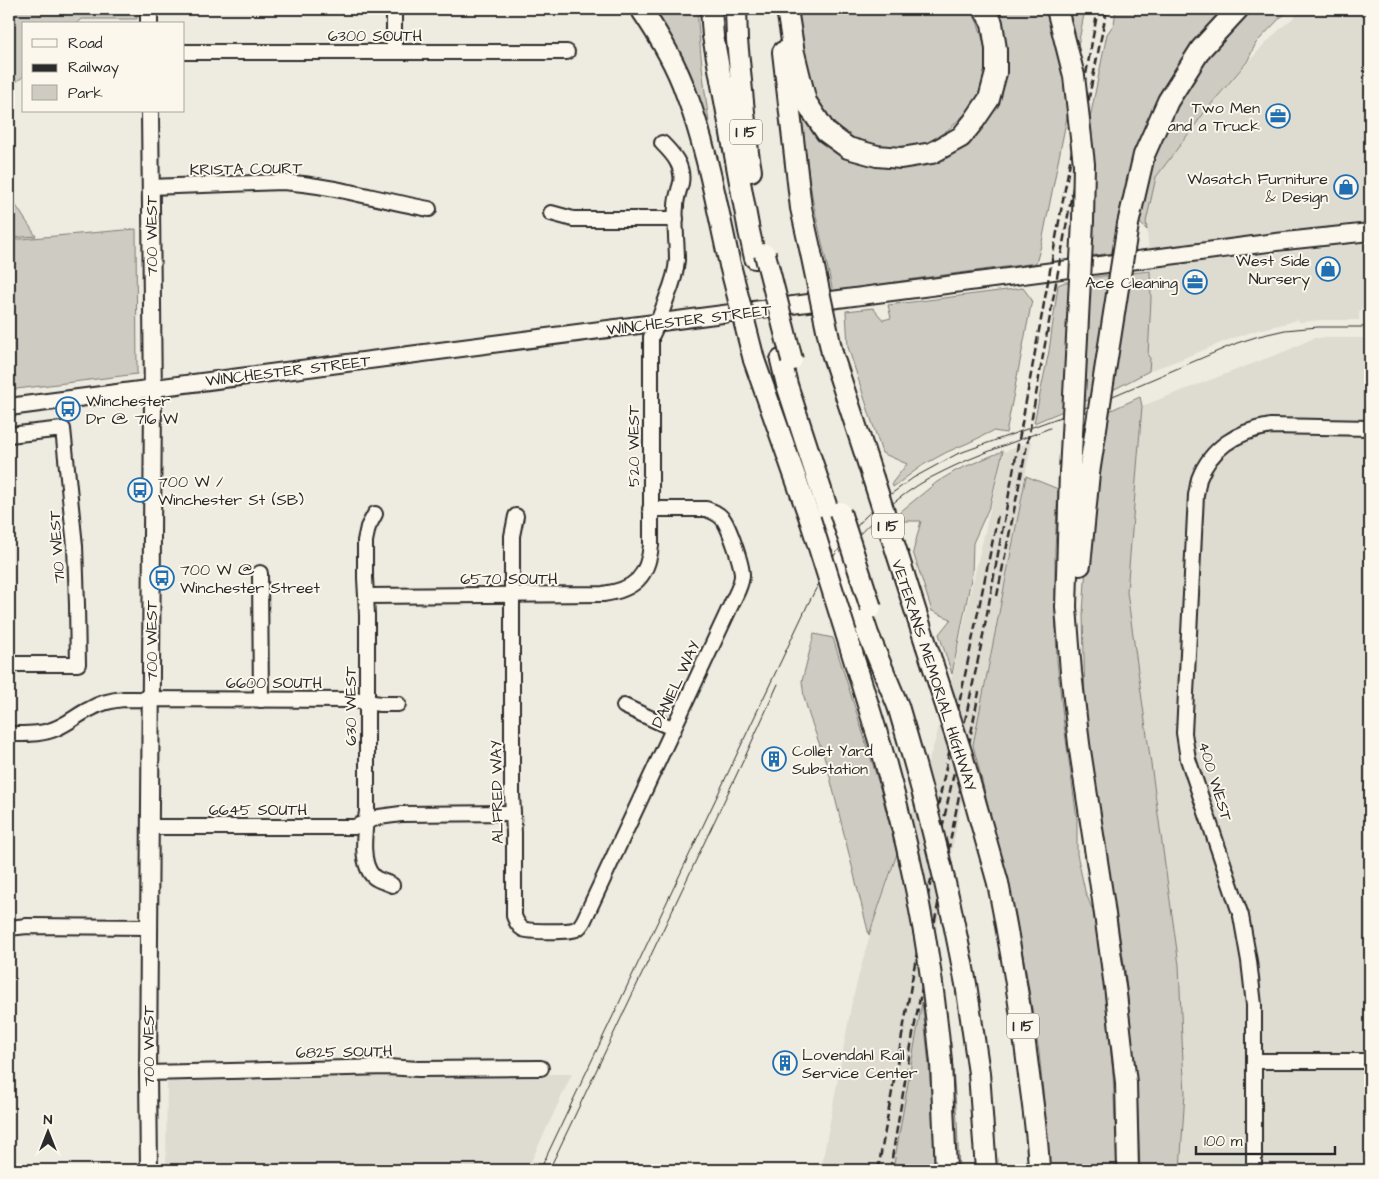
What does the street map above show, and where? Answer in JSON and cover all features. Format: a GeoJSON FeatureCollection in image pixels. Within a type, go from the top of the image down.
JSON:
{"type":"FeatureCollection","features":[{"type":"Feature","properties":{"kind":"highway"},"geometry":{"type":"LineString","coordinates":[[641,9],[660,38],[686,92],[706,158],[754,360],[810,519],[895,798],[919,906],[930,971],[941,1062],[946,1170]]}},
{"type":"Feature","properties":{"kind":"highway"},"geometry":{"type":"LineString","coordinates":[[711,9],[713,36],[749,231],[760,256]]}},
{"type":"Feature","properties":{"kind":"highway","name":"I 15"},"geometry":{"type":"LineString","coordinates":[[736,9],[737,40],[760,256],[786,360],[840,512],[871,608],[920,779],[951,908],[966,984],[979,1073],[986,1170]]}},
{"type":"Feature","properties":{"kind":"highway","name":"VETERANS MEMORIAL HIGHWAY"},"geometry":{"type":"LineString","coordinates":[[781,9],[782,46],[801,208],[832,353],[962,755],[998,883],[1011,951],[1027,1057],[1039,1170]]}},
{"type":"Feature","properties":{"kind":"highway"},"geometry":{"type":"LineString","coordinates":[[787,9],[794,54],[806,102],[826,132],[848,148],[877,156],[902,158],[932,153],[961,137],[988,99],[996,73],[996,49],[992,24],[984,9]]}},
{"type":"Feature","properties":{"kind":"highway"},"geometry":{"type":"LineString","coordinates":[[1057,9],[1074,76],[1084,164],[1080,556],[1071,672],[1079,744],[1116,994],[1126,1083],[1128,1170]]}},
{"type":"Feature","properties":{"kind":"highway"},"geometry":{"type":"LineString","coordinates":[[1080,473],[1128,224],[1144,155],[1168,101],[1201,49],[1238,9]]}},
{"type":"Feature","properties":{"kind":"highway"},"geometry":{"type":"LineString","coordinates":[[786,360],[790,394],[868,634],[898,706]]}},
{"type":"Feature","properties":{"kind":"main road"},"geometry":{"type":"LineString","coordinates":[[149,9],[149,22]]}},
{"type":"Feature","properties":{"kind":"main road","name":"700 WEST"},"geometry":{"type":"LineString","coordinates":[[149,1170],[152,388],[150,112]]}},
{"type":"Feature","properties":{"kind":"main road","name":"WINCHESTER STREET"},"geometry":{"type":"LineString","coordinates":[[9,407],[1370,232]]}},
{"type":"Feature","properties":{"kind":"street"},"geometry":{"type":"LineString","coordinates":[[394,9],[394,52]]}},
{"type":"Feature","properties":{"kind":"street","name":"6300 SOUTH"},"geometry":{"type":"LineString","coordinates":[[185,52],[567,52]]}},
{"type":"Feature","properties":{"kind":"street","name":"520 WEST"},"geometry":{"type":"LineString","coordinates":[[644,571],[651,546],[651,337],[672,286],[675,273],[677,262],[676,206],[681,182],[679,166],[673,154],[662,143]]}},
{"type":"Feature","properties":{"kind":"street","name":"KRISTA COURT"},"geometry":{"type":"LineString","coordinates":[[150,187],[282,182],[301,183],[324,186],[429,209]]}},
{"type":"Feature","properties":{"kind":"street"},"geometry":{"type":"LineString","coordinates":[[551,213],[573,219],[676,219]]}},
{"type":"Feature","properties":{"kind":"street","name":"400 WEST"},"geometry":{"type":"LineString","coordinates":[[1254,1170],[1253,987],[1240,916],[1188,759],[1186,747],[1184,722],[1196,504],[1200,479],[1209,461],[1221,447],[1238,435],[1260,428],[1277,426],[1370,428]]}},
{"type":"Feature","properties":{"kind":"street","name":"710 WEST"},"geometry":{"type":"LineString","coordinates":[[9,435],[63,429],[75,546],[78,605],[78,664],[9,664]]}},
{"type":"Feature","properties":{"kind":"street","name":"DANIEL WAY"},"geometry":{"type":"LineString","coordinates":[[579,928],[674,729],[742,579],[741,568],[726,524],[721,517],[714,512],[706,510],[650,509]]}},
{"type":"Feature","properties":{"kind":"street","name":"630 WEST"},"geometry":{"type":"LineString","coordinates":[[375,514],[368,527],[365,542],[368,702],[368,811],[365,854],[367,867],[374,877],[392,885]]}},
{"type":"Feature","properties":{"kind":"street","name":"ALFRED WAY"},"geometry":{"type":"LineString","coordinates":[[516,516],[512,536],[514,912],[517,923],[521,928],[570,931],[579,928]]}},
{"type":"Feature","properties":{"kind":"street","name":"6570 SOUTH"},"geometry":{"type":"LineString","coordinates":[[366,596],[513,596],[617,593],[636,582],[644,571]]}},
{"type":"Feature","properties":{"kind":"street"},"geometry":{"type":"LineString","coordinates":[[260,573],[261,700]]}},
{"type":"Feature","properties":{"kind":"street","name":"6600 SOUTH"},"geometry":{"type":"LineString","coordinates":[[9,734],[36,734],[51,730],[67,723],[89,709],[110,701],[124,699],[354,700],[380,704],[398,704]]}},
{"type":"Feature","properties":{"kind":"street"},"geometry":{"type":"LineString","coordinates":[[624,706],[674,729]]}},
{"type":"Feature","properties":{"kind":"street","name":"6645 SOUTH"},"geometry":{"type":"LineString","coordinates":[[150,827],[354,827],[379,817],[401,814],[513,813]]}},
{"type":"Feature","properties":{"kind":"street"},"geometry":{"type":"LineString","coordinates":[[9,928],[27,926],[149,927]]}},
{"type":"Feature","properties":{"kind":"street"},"geometry":{"type":"LineString","coordinates":[[1254,1061],[1370,1061]]}},
{"type":"Feature","properties":{"kind":"street","name":"6825 SOUTH"},"geometry":{"type":"LineString","coordinates":[[148,1073],[387,1066],[418,1069],[541,1068]]}},
{"type":"Feature","properties":{"kind":"shaded area"},"geometry":{"type":"Polygon","coordinates":[[[1304,9],[1370,9],[1370,221],[1201,242],[1149,252],[1146,222],[1156,177],[1207,109],[1260,49],[1304,9]]]}},
{"type":"Feature","properties":{"kind":"shaded area"},"geometry":{"type":"Polygon","coordinates":[[[1370,243],[1370,307],[1363,307],[1359,312],[1359,320],[1299,322],[1298,319],[1233,338],[1149,371],[1150,267],[1370,243]]]}},
{"type":"Feature","properties":{"kind":"shaded area"},"geometry":{"type":"Polygon","coordinates":[[[1314,338],[1370,338],[1370,1170],[1180,1170],[1185,1092],[1179,965],[1127,592],[1142,406],[1286,351],[1314,338]]]}},
{"type":"Feature","properties":{"kind":"shaded area"},"geometry":{"type":"Polygon","coordinates":[[[1032,441],[921,1008],[893,1170],[821,1170],[852,1002],[871,931],[908,827],[936,738],[955,666],[1004,452],[1032,441]]]}},
{"type":"Feature","properties":{"kind":"shaded area"},"geometry":{"type":"Polygon","coordinates":[[[372,1074],[572,1074],[527,1170],[166,1170],[167,1084],[171,1080],[372,1074]]]}},
{"type":"Feature","properties":{"kind":"green space"},"geometry":{"type":"Polygon","coordinates":[[[9,9],[137,9],[137,19],[22,22],[22,77],[9,87],[9,9]]]}},
{"type":"Feature","properties":{"kind":"green space"},"geometry":{"type":"Polygon","coordinates":[[[653,9],[697,9],[705,90],[717,170],[678,51],[653,9]]]}},
{"type":"Feature","properties":{"kind":"green space"},"geometry":{"type":"Polygon","coordinates":[[[797,9],[971,9],[984,43],[986,60],[978,99],[949,129],[931,141],[912,147],[894,149],[863,143],[849,136],[831,120],[808,90],[797,9]]]}},
{"type":"Feature","properties":{"kind":"green space"},"geometry":{"type":"Polygon","coordinates":[[[992,9],[1045,9],[1056,45],[1067,95],[1069,107],[1042,242],[1036,263],[833,292],[813,202],[797,98],[812,123],[908,164],[983,120],[992,9]]]}},
{"type":"Feature","properties":{"kind":"green space"},"geometry":{"type":"Polygon","coordinates":[[[1065,9],[1085,9],[1077,51],[1065,9]]]}},
{"type":"Feature","properties":{"kind":"green space"},"geometry":{"type":"Polygon","coordinates":[[[1116,9],[1224,9],[1197,40],[1173,74],[1153,110],[1134,161],[1114,253],[1089,256],[1092,160],[1089,123],[1107,34],[1114,24],[1116,9]]]}},
{"type":"Feature","properties":{"kind":"green space"},"geometry":{"type":"Polygon","coordinates":[[[1253,9],[1291,9],[1256,43],[1247,62],[1207,109],[1156,177],[1146,222],[1147,230],[1138,221],[1155,156],[1170,119],[1187,88],[1207,60],[1253,9]]]}},
{"type":"Feature","properties":{"kind":"green space"},"geometry":{"type":"Polygon","coordinates":[[[9,195],[36,236],[9,238],[9,195]]]}},
{"type":"Feature","properties":{"kind":"green space"},"geometry":{"type":"Polygon","coordinates":[[[136,229],[137,374],[9,390],[9,240],[136,229]]]}},
{"type":"Feature","properties":{"kind":"green space"},"geometry":{"type":"Polygon","coordinates":[[[1150,271],[1149,371],[1111,391],[1130,273],[1150,271]]]}},
{"type":"Feature","properties":{"kind":"green space"},"geometry":{"type":"Polygon","coordinates":[[[1111,275],[1092,398],[1082,403],[1088,278],[1111,275]]]}},
{"type":"Feature","properties":{"kind":"green space"},"geometry":{"type":"Polygon","coordinates":[[[1070,282],[1063,411],[1034,423],[1049,351],[1058,285],[1070,282]]]}},
{"type":"Feature","properties":{"kind":"green space"},"geometry":{"type":"Polygon","coordinates":[[[1023,288],[1032,300],[1006,433],[993,431],[947,452],[923,465],[893,487],[892,483],[907,464],[882,453],[848,347],[846,311],[873,308],[883,320],[891,318],[888,305],[1023,288]]]}},
{"type":"Feature","properties":{"kind":"green space"},"geometry":{"type":"Polygon","coordinates":[[[1140,397],[1142,406],[1127,592],[1179,965],[1185,1092],[1180,1170],[1140,1170],[1137,1089],[1125,970],[1085,702],[1083,614],[1086,565],[1107,412],[1140,397]]]}},
{"type":"Feature","properties":{"kind":"green space"},"geometry":{"type":"Polygon","coordinates":[[[1003,451],[990,505],[973,543],[972,574],[952,674],[939,634],[951,619],[932,611],[913,552],[921,521],[903,521],[900,512],[937,482],[957,470],[1003,451]]]}},
{"type":"Feature","properties":{"kind":"green space"},"geometry":{"type":"Polygon","coordinates":[[[1026,476],[1058,489],[1055,549],[1057,661],[1077,819],[1077,854],[1085,891],[1093,911],[1103,976],[1113,1073],[1117,1170],[1049,1170],[1039,1052],[1026,972],[1015,913],[973,745],[1026,476]]]}},
{"type":"Feature","properties":{"kind":"green space"},"geometry":{"type":"Polygon","coordinates":[[[814,634],[833,638],[879,784],[897,854],[869,935],[827,765],[804,697],[802,681],[814,634]]]}},
{"type":"Feature","properties":{"kind":"green space"},"geometry":{"type":"Polygon","coordinates":[[[922,1002],[931,1086],[934,1170],[893,1170],[922,1002]]]}},
{"type":"Feature","properties":{"kind":"green space"},"geometry":{"type":"Polygon","coordinates":[[[951,1042],[959,1170],[953,1170],[946,1043],[951,1042]]]}},
{"type":"Feature","properties":{"kind":"tram line"},"geometry":{"type":"LineString","coordinates":[[540,1170],[808,604],[831,560],[865,517],[913,478],[957,454],[1080,410],[1237,343],[1285,330],[1318,327],[1370,327]]}},
{"type":"Feature","properties":{"kind":"tram line"},"geometry":{"type":"LineString","coordinates":[[853,541],[873,520],[931,477],[970,459],[1050,428]]}},
{"type":"Feature","properties":{"kind":"tram line"},"geometry":{"type":"LineString","coordinates":[[549,1170],[778,684]]}},
{"type":"Feature","properties":{"kind":"railway"},"geometry":{"type":"LineString","coordinates":[[878,1170],[931,880],[982,641],[1098,9]]}},
{"type":"Feature","properties":{"kind":"railway"},"geometry":{"type":"LineString","coordinates":[[997,596],[1027,445],[1091,87],[1107,9]]}},
{"type":"Feature","properties":{"kind":"railway"},"geometry":{"type":"LineString","coordinates":[[938,806],[998,515]]}},
{"type":"Feature","properties":{"kind":"railway"},"geometry":{"type":"LineString","coordinates":[[890,1170],[913,1034],[979,692]]}},
{"type":"Feature","properties":{"kind":"place","name":"Two Men and a Truck"},"geometry":{"type":"Point","coordinates":[1278,116]}},
{"type":"Feature","properties":{"kind":"place","name":"Wasatch Furniture & Design"},"geometry":{"type":"Point","coordinates":[1346,187]}},
{"type":"Feature","properties":{"kind":"place","name":"West Side Nursery"},"geometry":{"type":"Point","coordinates":[1328,269]}},
{"type":"Feature","properties":{"kind":"place","name":"Ace Cleaning"},"geometry":{"type":"Point","coordinates":[1195,282]}},
{"type":"Feature","properties":{"kind":"place","name":"Winchester Dr @ 716 W"},"geometry":{"type":"Point","coordinates":[68,409]}},
{"type":"Feature","properties":{"kind":"place","name":"700 W / Winchester St (SB)"},"geometry":{"type":"Point","coordinates":[140,490]}},
{"type":"Feature","properties":{"kind":"place","name":"700 W @ Winchester Street"},"geometry":{"type":"Point","coordinates":[162,578]}},
{"type":"Feature","properties":{"kind":"place","name":"Collet Yard Substation"},"geometry":{"type":"Point","coordinates":[774,759]}},
{"type":"Feature","properties":{"kind":"place","name":"Lovendahl Rail Service Center"},"geometry":{"type":"Point","coordinates":[785,1063]}}]}
